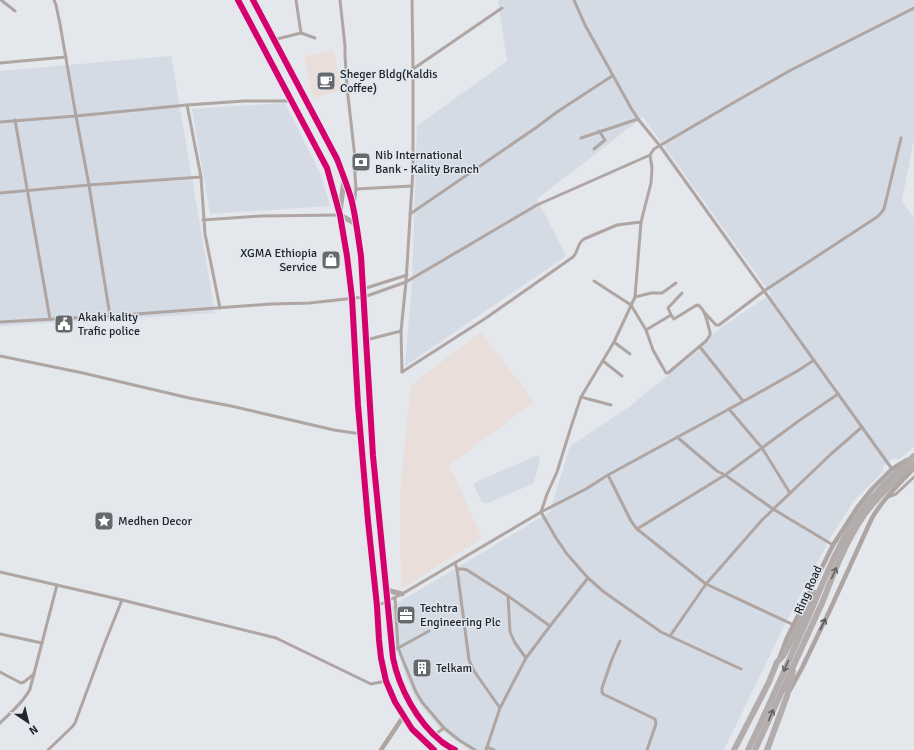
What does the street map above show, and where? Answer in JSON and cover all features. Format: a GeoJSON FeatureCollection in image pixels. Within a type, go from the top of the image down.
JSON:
{"type":"FeatureCollection","features":[{"type":"Feature","properties":{"kind":"highway","name":"Ring Road"},"geometry":{"type":"LineString","coordinates":[[748,750],[842,542],[872,497],[914,456]]}},
{"type":"Feature","properties":{"kind":"highway","name":"Ring Road"},"geometry":{"type":"LineString","coordinates":[[755,750],[855,529],[864,515],[888,487],[914,464]]}},
{"type":"Feature","properties":{"kind":"highway"},"geometry":{"type":"LineString","coordinates":[[734,750],[778,662],[787,649],[811,600],[826,575]]}},
{"type":"Feature","properties":{"kind":"highway"},"geometry":{"type":"LineString","coordinates":[[767,750],[787,696],[796,660]]}},
{"type":"Feature","properties":{"kind":"main road"},"geometry":{"type":"LineString","coordinates":[[238,0],[327,168],[340,215],[348,256],[352,298],[360,434],[381,658],[386,681],[403,717],[412,729],[434,750]]}},
{"type":"Feature","properties":{"kind":"main road"},"geometry":{"type":"LineString","coordinates":[[252,0],[324,134],[345,178],[351,198],[361,256],[373,456],[392,650],[396,671],[407,697],[419,718],[442,743],[455,750]]}},
{"type":"Feature","properties":{"kind":"main road"},"geometry":{"type":"LineString","coordinates":[[340,215],[345,178]]}},
{"type":"Feature","properties":{"kind":"main road"},"geometry":{"type":"LineString","coordinates":[[340,215],[356,224]]}},
{"type":"Feature","properties":{"kind":"main road"},"geometry":{"type":"LineString","coordinates":[[386,588],[390,591],[402,594]]}},
{"type":"Feature","properties":{"kind":"street"},"geometry":{"type":"LineString","coordinates":[[1,0],[15,12]]}},
{"type":"Feature","properties":{"kind":"street"},"geometry":{"type":"LineString","coordinates":[[54,0],[60,24],[89,185],[110,316]]}},
{"type":"Feature","properties":{"kind":"street"},"geometry":{"type":"LineString","coordinates":[[296,0],[300,34]]}},
{"type":"Feature","properties":{"kind":"street"},"geometry":{"type":"LineString","coordinates":[[340,0],[345,46],[347,87],[355,158],[356,189],[353,211]]}},
{"type":"Feature","properties":{"kind":"street"},"geometry":{"type":"LineString","coordinates":[[412,0],[412,186],[407,275],[401,331],[402,372],[486,318],[570,260],[576,254],[579,244],[584,239],[617,225],[641,222]]}},
{"type":"Feature","properties":{"kind":"street"},"geometry":{"type":"LineString","coordinates":[[574,0],[585,25],[612,76],[638,119],[660,146],[892,469]]}},
{"type":"Feature","properties":{"kind":"street"},"geometry":{"type":"LineString","coordinates":[[413,69],[502,8]]}},
{"type":"Feature","properties":{"kind":"street"},"geometry":{"type":"LineString","coordinates":[[0,322],[110,316],[271,304],[310,303],[364,297],[406,282],[537,205],[650,155],[654,149],[791,70],[914,8]]}},
{"type":"Feature","properties":{"kind":"street"},"geometry":{"type":"LineString","coordinates":[[273,40],[300,34],[315,38]]}},
{"type":"Feature","properties":{"kind":"street"},"geometry":{"type":"LineString","coordinates":[[0,62],[66,57]]}},
{"type":"Feature","properties":{"kind":"street"},"geometry":{"type":"LineString","coordinates":[[410,214],[557,112],[612,76]]}},
{"type":"Feature","properties":{"kind":"street"},"geometry":{"type":"LineString","coordinates":[[0,122],[187,105],[244,101],[292,101]]}},
{"type":"Feature","properties":{"kind":"street"},"geometry":{"type":"LineString","coordinates":[[187,105],[201,177],[205,234],[220,308]]}},
{"type":"Feature","properties":{"kind":"street"},"geometry":{"type":"LineString","coordinates":[[581,138],[638,119]]}},
{"type":"Feature","properties":{"kind":"street"},"geometry":{"type":"LineString","coordinates":[[15,120],[50,319]]}},
{"type":"Feature","properties":{"kind":"street"},"geometry":{"type":"LineString","coordinates":[[594,149],[605,140],[599,131]]}},
{"type":"Feature","properties":{"kind":"street"},"geometry":{"type":"LineString","coordinates":[[682,293],[668,307],[668,310],[674,319],[698,305],[716,325],[719,325],[764,291],[877,217],[884,209],[901,138]]}},
{"type":"Feature","properties":{"kind":"street"},"geometry":{"type":"LineString","coordinates":[[650,155],[652,168],[651,183],[641,222],[635,297],[614,342],[581,397],[557,472],[541,512],[567,554],[588,578],[610,596],[661,632],[741,668]]}},
{"type":"Feature","properties":{"kind":"street"},"geometry":{"type":"LineString","coordinates":[[0,193],[201,177]]}},
{"type":"Feature","properties":{"kind":"street"},"geometry":{"type":"LineString","coordinates":[[356,189],[412,186]]}},
{"type":"Feature","properties":{"kind":"street"},"geometry":{"type":"LineString","coordinates":[[203,220],[261,216],[340,215]]}},
{"type":"Feature","properties":{"kind":"street"},"geometry":{"type":"LineString","coordinates":[[363,289],[407,275]]}},
{"type":"Feature","properties":{"kind":"street"},"geometry":{"type":"LineString","coordinates":[[594,281],[632,304],[646,330],[653,350],[667,374],[700,347],[710,335],[704,312]]}},
{"type":"Feature","properties":{"kind":"street"},"geometry":{"type":"LineString","coordinates":[[635,297],[662,293],[676,283]]}},
{"type":"Feature","properties":{"kind":"street"},"geometry":{"type":"LineString","coordinates":[[646,330],[671,315]]}},
{"type":"Feature","properties":{"kind":"street"},"geometry":{"type":"LineString","coordinates":[[366,340],[401,331]]}},
{"type":"Feature","properties":{"kind":"street"},"geometry":{"type":"LineString","coordinates":[[614,342],[630,354]]}},
{"type":"Feature","properties":{"kind":"street"},"geometry":{"type":"LineString","coordinates":[[700,347],[743,401]]}},
{"type":"Feature","properties":{"kind":"street"},"geometry":{"type":"LineString","coordinates":[[0,356],[83,373],[334,430],[360,434]]}},
{"type":"Feature","properties":{"kind":"street"},"geometry":{"type":"LineString","coordinates":[[377,606],[395,598],[541,512],[586,489],[608,475],[799,370],[814,360]]}},
{"type":"Feature","properties":{"kind":"street"},"geometry":{"type":"LineString","coordinates":[[603,361],[622,376]]}},
{"type":"Feature","properties":{"kind":"street"},"geometry":{"type":"LineString","coordinates":[[637,530],[725,475],[838,394]]}},
{"type":"Feature","properties":{"kind":"street"},"geometry":{"type":"LineString","coordinates":[[581,397],[611,406]]}},
{"type":"Feature","properties":{"kind":"street"},"geometry":{"type":"LineString","coordinates":[[729,409],[762,448],[790,493]]}},
{"type":"Feature","properties":{"kind":"street"},"geometry":{"type":"LineString","coordinates":[[670,636],[706,584],[762,520],[831,454],[862,427]]}},
{"type":"Feature","properties":{"kind":"street"},"geometry":{"type":"LineString","coordinates":[[677,437],[717,471],[773,509],[833,545]]}},
{"type":"Feature","properties":{"kind":"street"},"geometry":{"type":"LineString","coordinates":[[778,662],[787,638],[833,545],[857,508],[892,469],[914,456]]}},
{"type":"Feature","properties":{"kind":"street"},"geometry":{"type":"LineString","coordinates":[[787,696],[826,619],[865,531],[886,498],[914,468]]}},
{"type":"Feature","properties":{"kind":"street"},"geometry":{"type":"LineString","coordinates":[[608,475],[631,522],[637,530],[706,584],[794,625]]}},
{"type":"Feature","properties":{"kind":"street"},"geometry":{"type":"LineString","coordinates":[[886,498],[896,494],[914,477]]}},
{"type":"Feature","properties":{"kind":"street"},"geometry":{"type":"LineString","coordinates":[[454,563],[457,569],[469,660],[474,671],[500,708]]}},
{"type":"Feature","properties":{"kind":"street"},"geometry":{"type":"LineString","coordinates":[[457,569],[467,570],[508,596],[550,626]]}},
{"type":"Feature","properties":{"kind":"street"},"geometry":{"type":"LineString","coordinates":[[0,572],[276,638],[371,684],[386,681]]}},
{"type":"Feature","properties":{"kind":"street"},"geometry":{"type":"LineString","coordinates":[[494,750],[487,749],[500,708],[526,658],[588,578]]}},
{"type":"Feature","properties":{"kind":"street"},"geometry":{"type":"LineString","coordinates":[[0,723],[28,695],[57,585]]}},
{"type":"Feature","properties":{"kind":"street"},"geometry":{"type":"LineString","coordinates":[[508,596],[510,632],[515,643],[526,658]]}},
{"type":"Feature","properties":{"kind":"street"},"geometry":{"type":"LineString","coordinates":[[395,598],[398,648],[416,692],[422,702],[444,728],[475,750]]}},
{"type":"Feature","properties":{"kind":"street"},"geometry":{"type":"LineString","coordinates":[[48,750],[75,723],[122,600]]}},
{"type":"Feature","properties":{"kind":"street"},"geometry":{"type":"LineString","coordinates":[[392,650],[429,631]]}},
{"type":"Feature","properties":{"kind":"street"},"geometry":{"type":"LineString","coordinates":[[0,634],[42,643]]}},
{"type":"Feature","properties":{"kind":"street"},"geometry":{"type":"LineString","coordinates":[[620,641],[612,659],[602,692],[603,694],[655,719],[656,724],[647,750]]}},
{"type":"Feature","properties":{"kind":"street"},"geometry":{"type":"LineString","coordinates":[[0,672],[21,683],[35,673]]}},
{"type":"Feature","properties":{"kind":"street"},"geometry":{"type":"LineString","coordinates":[[381,750],[403,717]]}},
{"type":"Feature","properties":{"kind":"street"},"geometry":{"type":"LineString","coordinates":[[434,735],[444,728]]}},
{"type":"Feature","properties":{"kind":"shaded area"},"geometry":{"type":"Polygon","coordinates":[[[498,0],[914,0],[914,138],[902,201],[914,218],[914,447],[899,459],[892,459],[883,467],[883,472],[853,502],[830,538],[784,626],[724,750],[470,750],[453,739],[438,726],[415,697],[407,680],[395,642],[391,607],[550,512],[570,446],[626,409],[697,352],[716,331],[771,294],[643,117],[537,199],[566,256],[405,366],[412,283],[417,126],[507,61],[498,0]]]}},
{"type":"Feature","properties":{"kind":"shaded area"},"geometry":{"type":"Polygon","coordinates":[[[333,49],[342,90],[313,98],[304,57],[333,49]]]}},
{"type":"Feature","properties":{"kind":"shaded area"},"geometry":{"type":"Polygon","coordinates":[[[171,56],[215,313],[0,326],[0,71],[171,56]]]}},
{"type":"Feature","properties":{"kind":"shaded area"},"geometry":{"type":"Polygon","coordinates":[[[285,103],[321,175],[330,206],[210,214],[192,109],[285,103]]]}},
{"type":"Feature","properties":{"kind":"shaded area"},"geometry":{"type":"Polygon","coordinates":[[[481,332],[534,402],[448,466],[453,473],[482,538],[401,589],[400,492],[411,385],[481,332]]]}},
{"type":"Feature","properties":{"kind":"shaded area"},"geometry":{"type":"Polygon","coordinates":[[[538,455],[540,459],[533,484],[487,503],[482,502],[474,483],[538,455]]]}},
{"type":"Feature","properties":{"kind":"cycle path"},"geometry":{"type":"LineString","coordinates":[[238,0],[327,168],[340,215],[352,298],[358,405],[381,658],[386,681],[395,702],[412,729],[434,750]]}},
{"type":"Feature","properties":{"kind":"cycle path"},"geometry":{"type":"LineString","coordinates":[[253,0],[337,159],[351,198],[361,256],[373,456],[393,658],[400,681],[410,704],[417,715],[433,734],[455,750]]}},
{"type":"Feature","properties":{"kind":"place","name":"Sheger Bldg(Kaldis Coffee)"},"geometry":{"type":"Point","coordinates":[326,81]}},
{"type":"Feature","properties":{"kind":"place","name":"Nib International Bank - Kality Branch"},"geometry":{"type":"Point","coordinates":[361,162]}},
{"type":"Feature","properties":{"kind":"place","name":"XGMA Ethiopia Service"},"geometry":{"type":"Point","coordinates":[331,260]}},
{"type":"Feature","properties":{"kind":"place","name":"Akaki kality Trafic police"},"geometry":{"type":"Point","coordinates":[64,324]}},
{"type":"Feature","properties":{"kind":"place","name":"Medhen Decor"},"geometry":{"type":"Point","coordinates":[104,521]}},
{"type":"Feature","properties":{"kind":"place","name":"Techtra Engineering Plc"},"geometry":{"type":"Point","coordinates":[406,615]}},
{"type":"Feature","properties":{"kind":"place","name":"Telkam"},"geometry":{"type":"Point","coordinates":[422,668]}}]}
